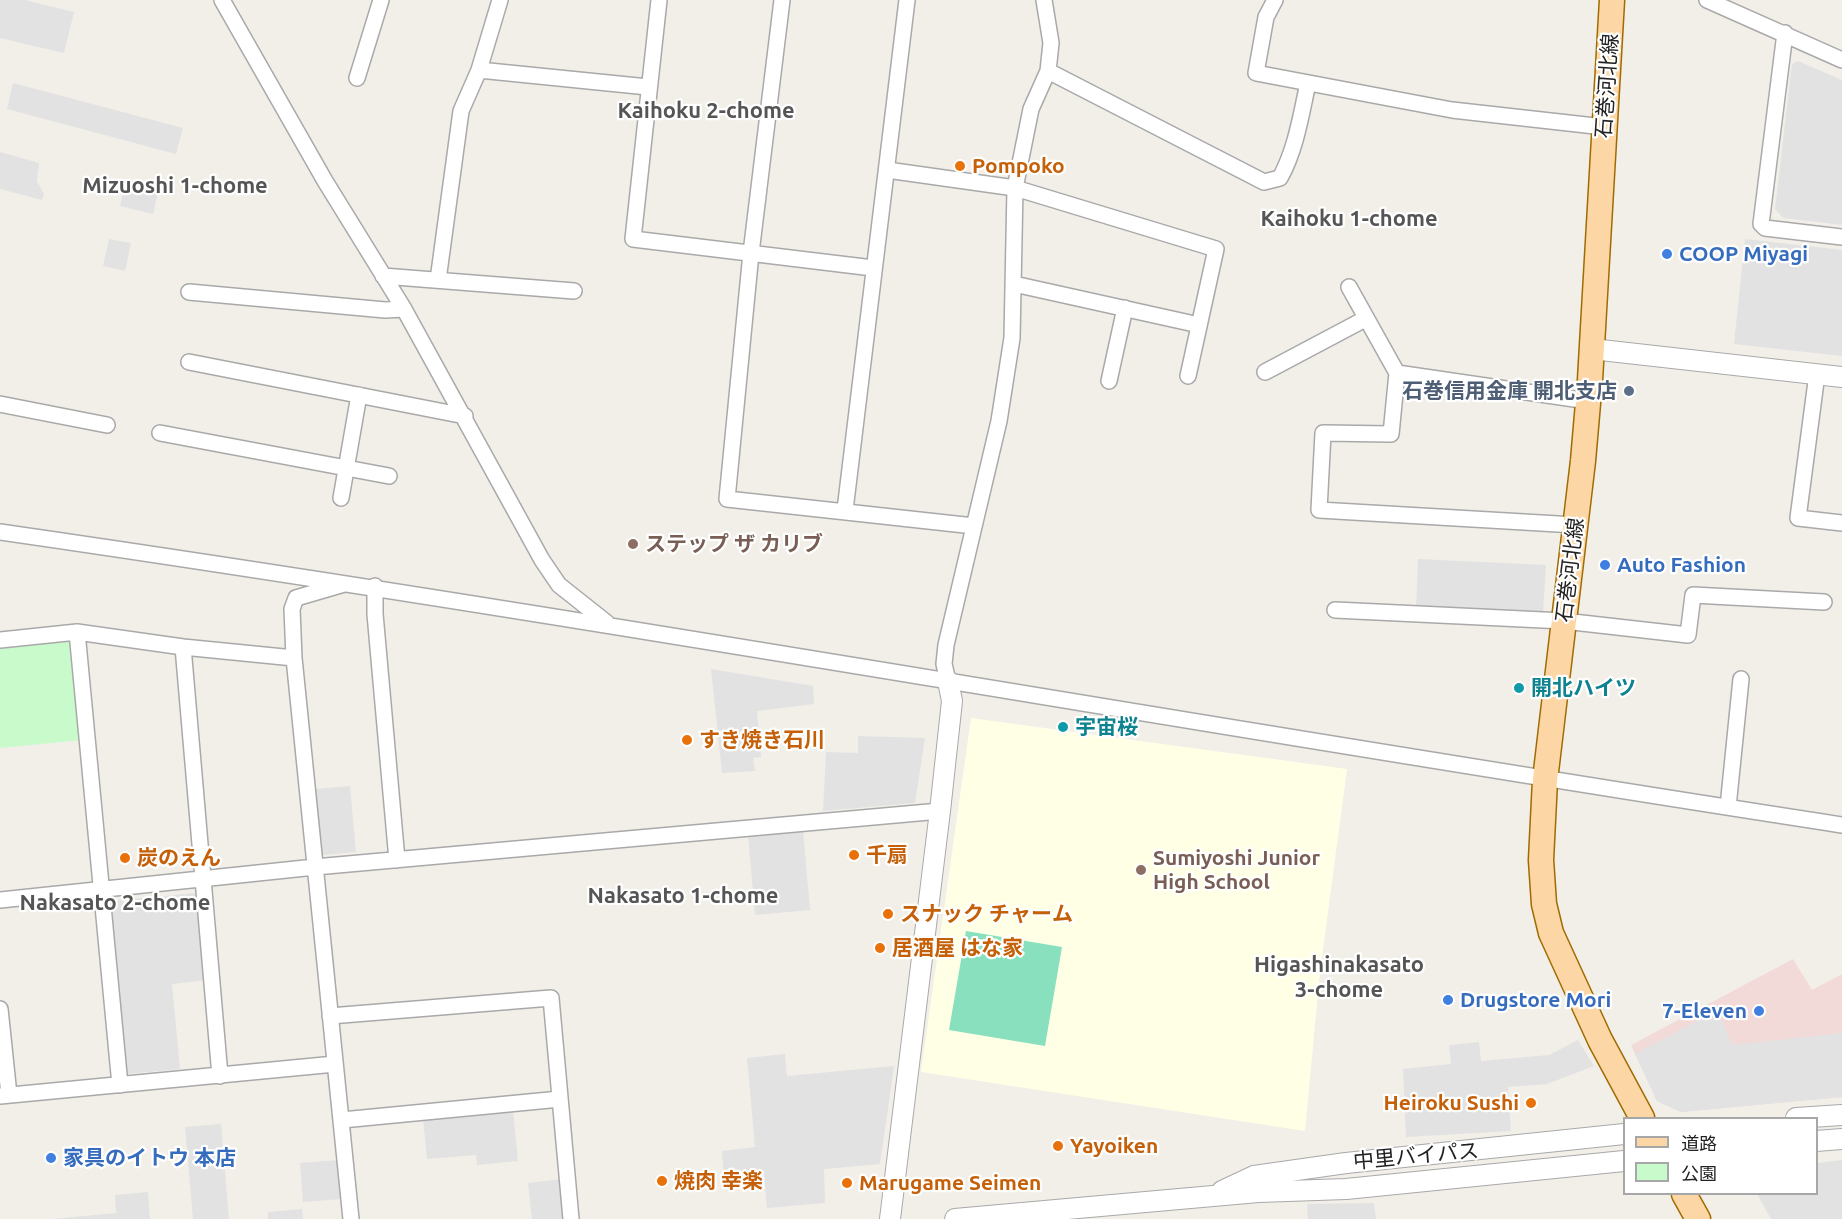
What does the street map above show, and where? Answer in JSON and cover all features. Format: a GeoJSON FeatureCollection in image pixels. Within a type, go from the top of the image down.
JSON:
{"type":"FeatureCollection","features":[{"type":"Feature","properties":{"kind":"main road","name":"石巻河北線"},"geometry":{"type":"LineString","coordinates":[[1612,0],[1588,401],[1545,780],[1541,860],[1544,904],[1551,933],[1600,1040],[1641,1117]]}},
{"type":"Feature","properties":{"kind":"main road"},"geometry":{"type":"LineString","coordinates":[[1685,1195],[1698,1219]]}},
{"type":"Feature","properties":{"kind":"street"},"geometry":{"type":"LineString","coordinates":[[222,0],[325,181],[404,309],[465,416],[542,561],[559,585],[609,624]]}},
{"type":"Feature","properties":{"kind":"street"},"geometry":{"type":"LineString","coordinates":[[357,78],[381,0]]}},
{"type":"Feature","properties":{"kind":"street"},"geometry":{"type":"LineString","coordinates":[[438,280],[461,111],[478,70],[500,0]]}},
{"type":"Feature","properties":{"kind":"street"},"geometry":{"type":"LineString","coordinates":[[659,0],[633,239],[873,268]]}},
{"type":"Feature","properties":{"kind":"street"},"geometry":{"type":"LineString","coordinates":[[782,0],[751,254],[727,500],[845,510],[974,526]]}},
{"type":"Feature","properties":{"kind":"street"},"geometry":{"type":"LineString","coordinates":[[845,510],[907,0]]}},
{"type":"Feature","properties":{"kind":"street"},"geometry":{"type":"LineString","coordinates":[[890,1219],[952,701],[944,664],[946,645],[999,421],[1012,338],[1015,188],[1031,109],[1048,71],[1051,43],[1044,0]]}},
{"type":"Feature","properties":{"kind":"street"},"geometry":{"type":"LineString","coordinates":[[1275,0],[1266,17],[1256,73],[1452,110],[1604,128]]}},
{"type":"Feature","properties":{"kind":"street"},"geometry":{"type":"LineString","coordinates":[[1707,0],[1842,60]]}},
{"type":"Feature","properties":{"kind":"street"},"geometry":{"type":"LineString","coordinates":[[1785,33],[1761,224],[1765,228],[1842,237]]}},
{"type":"Feature","properties":{"kind":"street"},"geometry":{"type":"LineString","coordinates":[[478,70],[648,87]]}},
{"type":"Feature","properties":{"kind":"street"},"geometry":{"type":"LineString","coordinates":[[1048,71],[1264,182],[1280,178],[1285,170],[1297,136],[1308,83]]}},
{"type":"Feature","properties":{"kind":"street"},"geometry":{"type":"LineString","coordinates":[[886,170],[1015,188],[1216,249],[1188,376]]}},
{"type":"Feature","properties":{"kind":"street"},"geometry":{"type":"LineString","coordinates":[[384,276],[574,291]]}},
{"type":"Feature","properties":{"kind":"street"},"geometry":{"type":"LineString","coordinates":[[1014,284],[1199,325]]}},
{"type":"Feature","properties":{"kind":"street"},"geometry":{"type":"LineString","coordinates":[[1349,287],[1396,373],[1391,434],[1323,433],[1319,510],[1575,525]]}},
{"type":"Feature","properties":{"kind":"street"},"geometry":{"type":"LineString","coordinates":[[189,292],[385,310],[404,309]]}},
{"type":"Feature","properties":{"kind":"street"},"geometry":{"type":"LineString","coordinates":[[1109,381],[1125,308]]}},
{"type":"Feature","properties":{"kind":"street"},"geometry":{"type":"LineString","coordinates":[[1265,372],[1365,319]]}},
{"type":"Feature","properties":{"kind":"street"},"geometry":{"type":"LineString","coordinates":[[1592,349],[1842,377]]}},
{"type":"Feature","properties":{"kind":"street"},"geometry":{"type":"LineString","coordinates":[[189,362],[465,416]]}},
{"type":"Feature","properties":{"kind":"street"},"geometry":{"type":"LineString","coordinates":[[1396,373],[1588,401]]}},
{"type":"Feature","properties":{"kind":"street"},"geometry":{"type":"LineString","coordinates":[[1816,374],[1798,518],[1842,523]]}},
{"type":"Feature","properties":{"kind":"street"},"geometry":{"type":"LineString","coordinates":[[341,498],[359,395]]}},
{"type":"Feature","properties":{"kind":"street"},"geometry":{"type":"LineString","coordinates":[[0,404],[107,425]]}},
{"type":"Feature","properties":{"kind":"street"},"geometry":{"type":"LineString","coordinates":[[160,433],[389,476]]}},
{"type":"Feature","properties":{"kind":"street"},"geometry":{"type":"LineString","coordinates":[[0,532],[375,586],[1545,780],[1842,825]]}},
{"type":"Feature","properties":{"kind":"street"},"geometry":{"type":"LineString","coordinates":[[349,582],[296,598],[292,604],[294,658],[351,1219]]}},
{"type":"Feature","properties":{"kind":"street"},"geometry":{"type":"LineString","coordinates":[[375,586],[375,614],[397,860]]}},
{"type":"Feature","properties":{"kind":"street"},"geometry":{"type":"LineString","coordinates":[[1335,610],[1564,621],[1688,635],[1693,595],[1824,603]]}},
{"type":"Feature","properties":{"kind":"street"},"geometry":{"type":"LineString","coordinates":[[0,640],[77,632],[183,647],[294,658]]}},
{"type":"Feature","properties":{"kind":"street"},"geometry":{"type":"LineString","coordinates":[[77,632],[99,891],[120,1085]]}},
{"type":"Feature","properties":{"kind":"street"},"geometry":{"type":"LineString","coordinates":[[183,647],[220,1076]]}},
{"type":"Feature","properties":{"kind":"street"},"geometry":{"type":"LineString","coordinates":[[1728,807],[1741,679]]}},
{"type":"Feature","properties":{"kind":"street"},"geometry":{"type":"LineString","coordinates":[[0,900],[315,867],[940,811]]}},
{"type":"Feature","properties":{"kind":"street"},"geometry":{"type":"LineString","coordinates":[[330,1016],[551,998],[571,1219]]}},
{"type":"Feature","properties":{"kind":"street"},"geometry":{"type":"LineString","coordinates":[[0,1009],[4,1095],[335,1064]]}},
{"type":"Feature","properties":{"kind":"street"},"geometry":{"type":"LineString","coordinates":[[342,1120],[560,1099]]}},
{"type":"Feature","properties":{"kind":"street"},"geometry":{"type":"LineString","coordinates":[[1818,1117],[1842,1115]]}},
{"type":"Feature","properties":{"kind":"street","name":"中里バイパス"},"geometry":{"type":"LineString","coordinates":[[1212,1196],[1254,1176],[1346,1163],[1623,1134]]}},
{"type":"Feature","properties":{"kind":"street"},"geometry":{"type":"LineString","coordinates":[[1818,1141],[1842,1139]]}},
{"type":"Feature","properties":{"kind":"street","name":"中里バイパス"},"geometry":{"type":"LineString","coordinates":[[955,1219],[1212,1196],[1346,1189],[1623,1161]]}},
{"type":"Feature","properties":{"kind":"shaded area"},"geometry":{"type":"Polygon","coordinates":[[[0,0],[25,0],[74,12],[64,53],[0,38],[0,0]]]}},
{"type":"Feature","properties":{"kind":"shaded area"},"geometry":{"type":"Polygon","coordinates":[[[1798,61],[1842,80],[1842,225],[1783,218],[1775,209],[1792,64],[1798,61]]]}},
{"type":"Feature","properties":{"kind":"shaded area"},"geometry":{"type":"Polygon","coordinates":[[[13,83],[183,128],[176,154],[7,109],[13,83]]]}},
{"type":"Feature","properties":{"kind":"shaded area"},"geometry":{"type":"Polygon","coordinates":[[[0,152],[39,163],[37,181],[44,194],[42,200],[0,189],[0,152]]]}},
{"type":"Feature","properties":{"kind":"shaded area"},"geometry":{"type":"Polygon","coordinates":[[[126,180],[159,188],[153,214],[120,206],[126,180]]]}},
{"type":"Feature","properties":{"kind":"shaded area"},"geometry":{"type":"Polygon","coordinates":[[[109,239],[131,243],[125,271],[103,266],[109,239]]]}},
{"type":"Feature","properties":{"kind":"shaded area"},"geometry":{"type":"Polygon","coordinates":[[[1745,239],[1842,250],[1842,356],[1734,344],[1745,239]]]}},
{"type":"Feature","properties":{"kind":"shaded area"},"geometry":{"type":"Polygon","coordinates":[[[1418,559],[1546,565],[1543,613],[1416,608],[1418,559]]]}},
{"type":"Feature","properties":{"kind":"shaded area"},"geometry":{"type":"Polygon","coordinates":[[[711,669],[813,686],[814,704],[757,711],[761,757],[753,758],[755,771],[722,773],[711,669]]]}},
{"type":"Feature","properties":{"kind":"shaded area","name":"Sumiyoshi Junior High School"},"geometry":{"type":"Polygon","coordinates":[[[971,718],[1347,769],[1320,972],[1305,1131],[921,1072],[971,718]]]}},
{"type":"Feature","properties":{"kind":"shaded area"},"geometry":{"type":"Polygon","coordinates":[[[858,736],[925,738],[915,803],[823,811],[826,752],[858,753],[858,736]]]}},
{"type":"Feature","properties":{"kind":"shaded area"},"geometry":{"type":"Polygon","coordinates":[[[350,786],[356,852],[322,855],[316,789],[350,786]]]}},
{"type":"Feature","properties":{"kind":"shaded area"},"geometry":{"type":"Polygon","coordinates":[[[803,830],[810,910],[755,915],[748,835],[803,830]]]}},
{"type":"Feature","properties":{"kind":"shaded area"},"geometry":{"type":"Polygon","coordinates":[[[194,893],[199,898],[207,980],[172,984],[180,1069],[125,1074],[109,907],[113,901],[194,893]]]}},
{"type":"Feature","properties":{"kind":"shaded area"},"geometry":{"type":"Polygon","coordinates":[[[1793,959],[1812,990],[1842,974],[1842,1097],[1681,1112],[1657,1101],[1631,1045],[1793,959]]]}},
{"type":"Feature","properties":{"kind":"shaded area"},"geometry":{"type":"Polygon","coordinates":[[[1718,1010],[1732,1045],[1842,1033],[1842,1097],[1681,1112],[1657,1101],[1635,1054],[1718,1010]]]}},
{"type":"Feature","properties":{"kind":"shaded area"},"geometry":{"type":"Polygon","coordinates":[[[1578,1040],[1594,1066],[1547,1084],[1508,1087],[1511,1131],[1406,1137],[1403,1069],[1451,1064],[1449,1045],[1479,1042],[1481,1061],[1549,1055],[1578,1040]]]}},
{"type":"Feature","properties":{"kind":"shaded area"},"geometry":{"type":"Polygon","coordinates":[[[785,1054],[787,1076],[894,1066],[880,1164],[824,1169],[825,1203],[767,1208],[764,1174],[724,1178],[722,1151],[755,1147],[747,1058],[785,1054]]]}},
{"type":"Feature","properties":{"kind":"shaded area"},"geometry":{"type":"Polygon","coordinates":[[[513,1110],[518,1161],[477,1165],[476,1155],[427,1159],[423,1118],[513,1110]]]}},
{"type":"Feature","properties":{"kind":"shaded area"},"geometry":{"type":"Polygon","coordinates":[[[221,1124],[229,1219],[193,1219],[185,1127],[221,1124]]]}},
{"type":"Feature","properties":{"kind":"shaded area"},"geometry":{"type":"Polygon","coordinates":[[[339,1160],[342,1199],[303,1202],[300,1163],[339,1160]]]}},
{"type":"Feature","properties":{"kind":"shaded area"},"geometry":{"type":"Polygon","coordinates":[[[1842,1160],[1842,1219],[1771,1219],[1758,1195],[1818,1195],[1818,1163],[1842,1160]]]}},
{"type":"Feature","properties":{"kind":"shaded area"},"geometry":{"type":"Polygon","coordinates":[[[562,1179],[567,1219],[532,1219],[528,1183],[562,1179]]]}},
{"type":"Feature","properties":{"kind":"shaded area"},"geometry":{"type":"Polygon","coordinates":[[[148,1192],[150,1219],[51,1219],[116,1213],[115,1195],[148,1192]]]}},
{"type":"Feature","properties":{"kind":"shaded area"},"geometry":{"type":"Polygon","coordinates":[[[1374,1203],[1376,1219],[1308,1219],[1307,1204],[1374,1203]]]}},
{"type":"Feature","properties":{"kind":"shaded area"},"geometry":{"type":"Polygon","coordinates":[[[302,1209],[303,1219],[268,1219],[268,1212],[302,1209]]]}},
{"type":"Feature","properties":{"kind":"green space"},"geometry":{"type":"Polygon","coordinates":[[[71,638],[82,740],[0,748],[0,645],[71,638]]]}},
{"type":"Feature","properties":{"kind":"green space"},"geometry":{"type":"Polygon","coordinates":[[[966,931],[1062,947],[1045,1046],[949,1030],[966,931]]]}},
{"type":"Feature","properties":{"kind":"place","name":"Pompoko"},"geometry":{"type":"Point","coordinates":[960,166]}},
{"type":"Feature","properties":{"kind":"place","name":"COOP Miyagi"},"geometry":{"type":"Point","coordinates":[1667,254]}},
{"type":"Feature","properties":{"kind":"place","name":"石巻信用金庫 開北支店"},"geometry":{"type":"Point","coordinates":[1629,391]}},
{"type":"Feature","properties":{"kind":"place","name":"ステップ ザ カリブ"},"geometry":{"type":"Point","coordinates":[633,544]}},
{"type":"Feature","properties":{"kind":"place","name":"Auto Fashion"},"geometry":{"type":"Point","coordinates":[1605,565]}},
{"type":"Feature","properties":{"kind":"place","name":"開北ハイツ"},"geometry":{"type":"Point","coordinates":[1519,688]}},
{"type":"Feature","properties":{"kind":"place","name":"宇宙桜"},"geometry":{"type":"Point","coordinates":[1063,727]}},
{"type":"Feature","properties":{"kind":"place","name":"すき焼き石川"},"geometry":{"type":"Point","coordinates":[687,740]}},
{"type":"Feature","properties":{"kind":"place","name":"千扇"},"geometry":{"type":"Point","coordinates":[854,855]}},
{"type":"Feature","properties":{"kind":"place","name":"炭のえん"},"geometry":{"type":"Point","coordinates":[125,858]}},
{"type":"Feature","properties":{"kind":"place","name":"Sumiyoshi Junior High School"},"geometry":{"type":"Point","coordinates":[1141,870]}},
{"type":"Feature","properties":{"kind":"place","name":"スナック チャーム"},"geometry":{"type":"Point","coordinates":[888,914]}},
{"type":"Feature","properties":{"kind":"place","name":"居酒屋 はな家"},"geometry":{"type":"Point","coordinates":[880,948]}},
{"type":"Feature","properties":{"kind":"place","name":"Drugstore Mori"},"geometry":{"type":"Point","coordinates":[1448,1000]}},
{"type":"Feature","properties":{"kind":"place","name":"7-Eleven"},"geometry":{"type":"Point","coordinates":[1759,1011]}},
{"type":"Feature","properties":{"kind":"place","name":"Heiroku Sushi"},"geometry":{"type":"Point","coordinates":[1531,1103]}},
{"type":"Feature","properties":{"kind":"place","name":"Yayoiken"},"geometry":{"type":"Point","coordinates":[1058,1146]}},
{"type":"Feature","properties":{"kind":"place","name":"家具のイトウ 本店"},"geometry":{"type":"Point","coordinates":[51,1158]}},
{"type":"Feature","properties":{"kind":"place","name":"焼肉 幸楽"},"geometry":{"type":"Point","coordinates":[662,1181]}},
{"type":"Feature","properties":{"kind":"place","name":"Marugame Seimen"},"geometry":{"type":"Point","coordinates":[847,1183]}},
{"type":"Feature","properties":{"kind":"district","name":"Kaihoku 2-chome"},"geometry":{"type":"Point","coordinates":[706,111]}},
{"type":"Feature","properties":{"kind":"district","name":"Mizuoshi 1-chome"},"geometry":{"type":"Point","coordinates":[175,186]}},
{"type":"Feature","properties":{"kind":"district","name":"Kaihoku 1-chome"},"geometry":{"type":"Point","coordinates":[1349,219]}},
{"type":"Feature","properties":{"kind":"district","name":"Nakasato 1-chome"},"geometry":{"type":"Point","coordinates":[683,896]}},
{"type":"Feature","properties":{"kind":"district","name":"Nakasato 2-chome"},"geometry":{"type":"Point","coordinates":[115,903]}},
{"type":"Feature","properties":{"kind":"district","name":"Higashinakasato 3-chome"},"geometry":{"type":"Point","coordinates":[1339,978]}}]}
